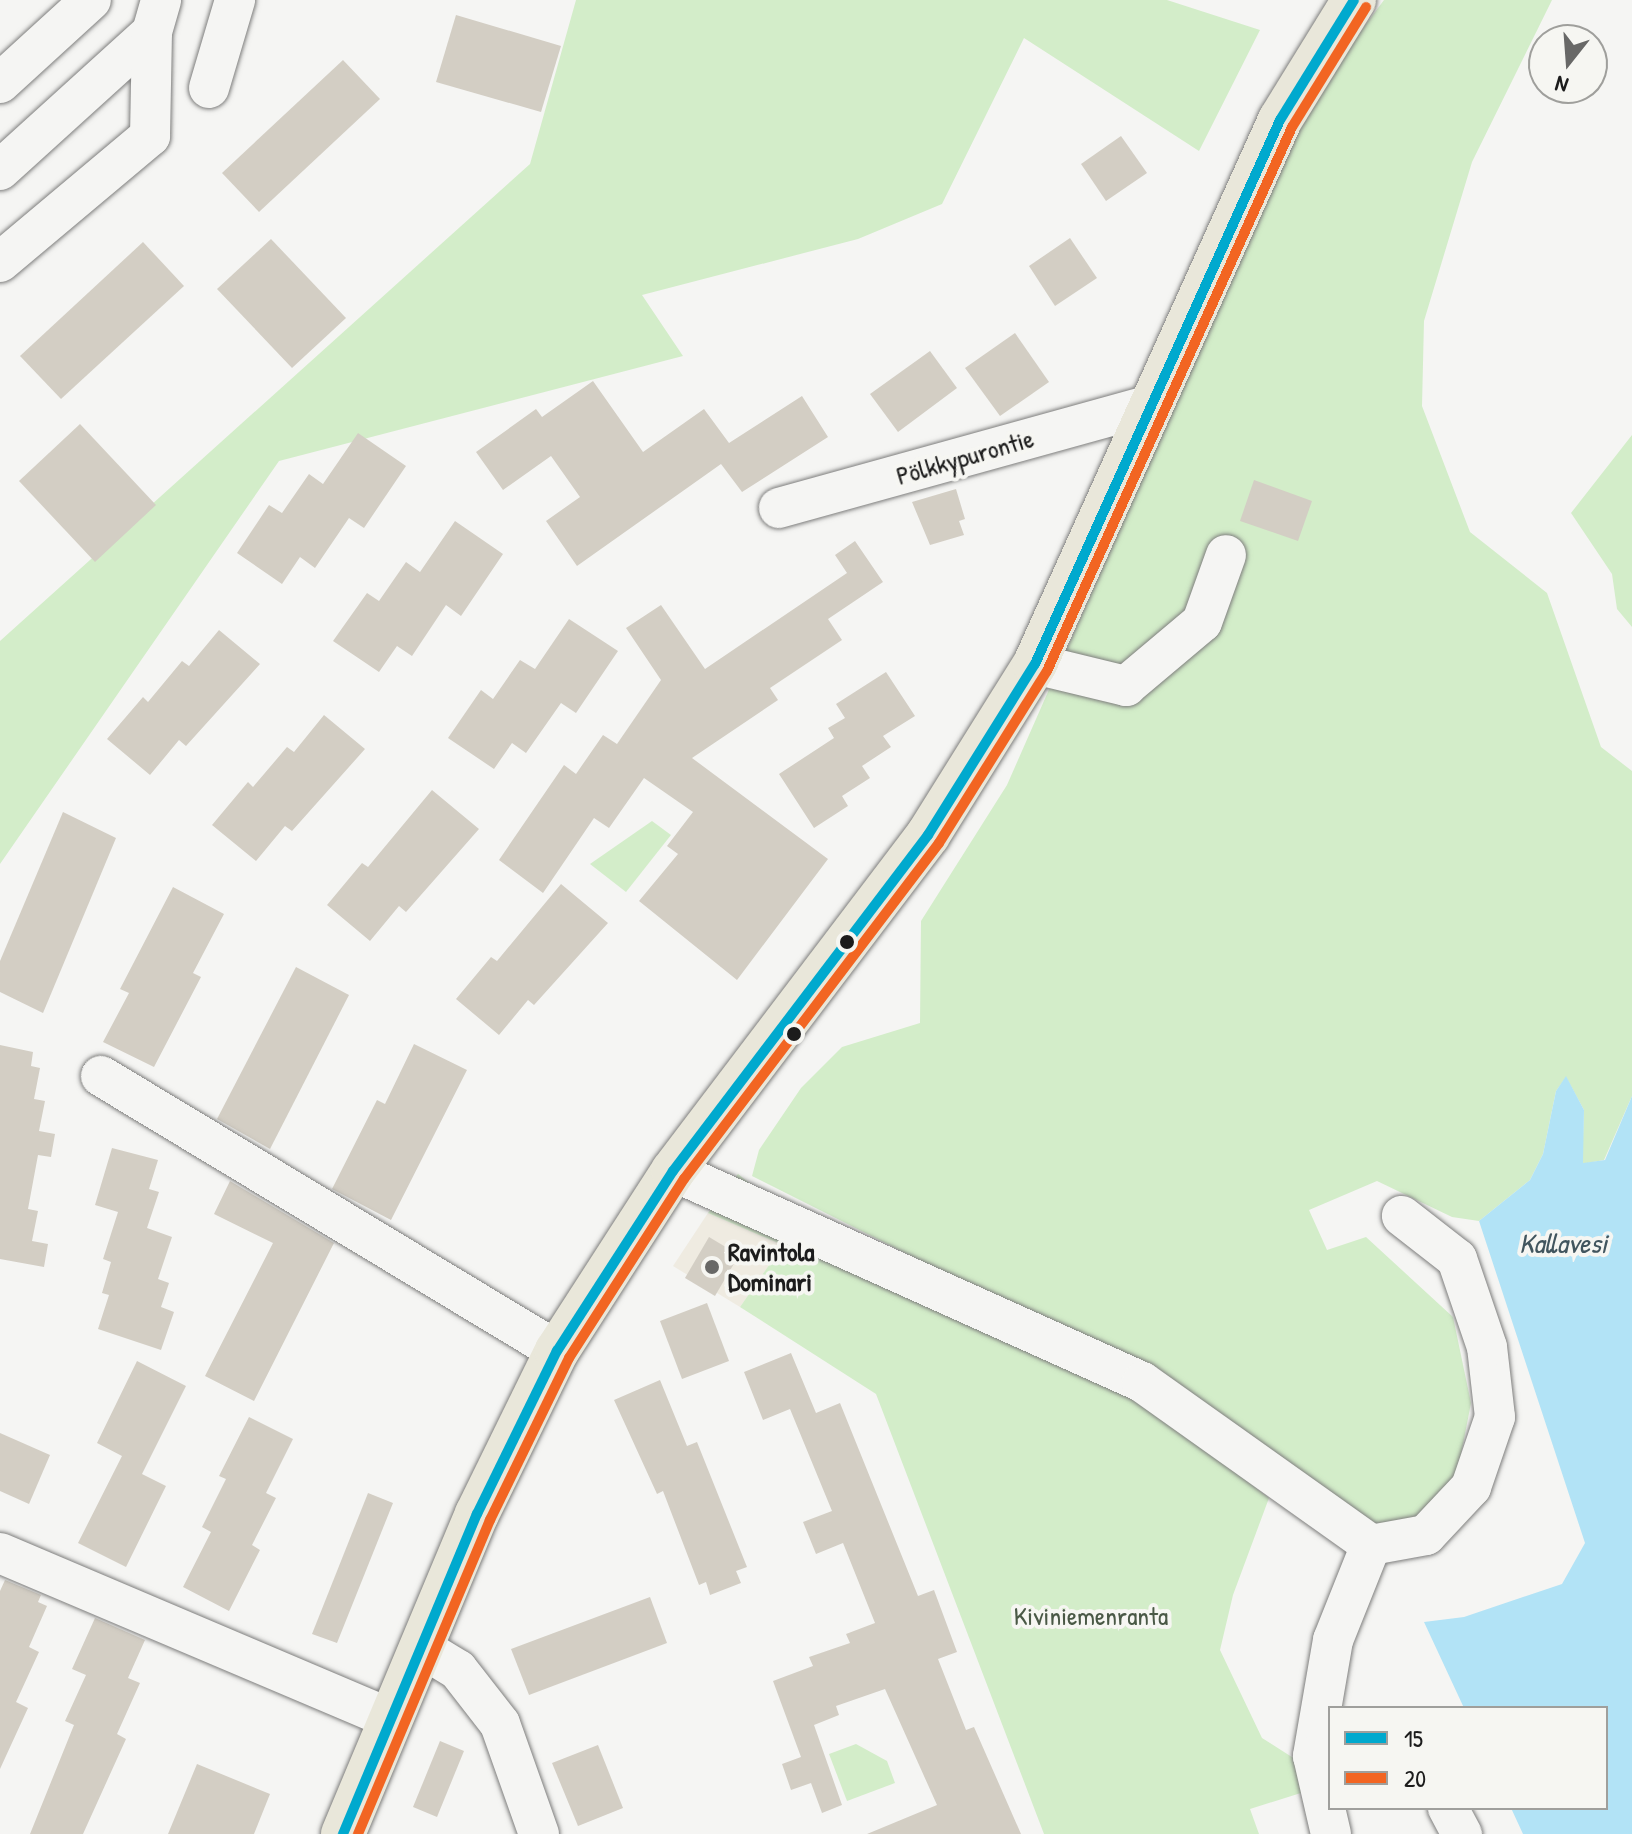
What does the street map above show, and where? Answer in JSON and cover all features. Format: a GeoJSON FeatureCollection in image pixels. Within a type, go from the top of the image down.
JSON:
{"type":"FeatureCollection","features":[{"type":"Feature","properties":{"kind":"main road"},"geometry":{"type":"LineString","coordinates":[[343,1834],[477,1514],[557,1351],[673,1171],[928,835],[1035,664],[1280,120],[1354,0]]}},
{"type":"Feature","properties":{"kind":"street"},"geometry":{"type":"LineString","coordinates":[[0,83],[91,0]]}},
{"type":"Feature","properties":{"kind":"street"},"geometry":{"type":"LineString","coordinates":[[209,88],[235,0]]}},
{"type":"Feature","properties":{"kind":"street"},"geometry":{"type":"LineString","coordinates":[[0,170],[157,16]]}},
{"type":"Feature","properties":{"kind":"street"},"geometry":{"type":"LineString","coordinates":[[0,262],[150,136],[157,16]]}},
{"type":"Feature","properties":{"kind":"street","name":"Pölkkypurontie"},"geometry":{"type":"LineString","coordinates":[[779,508],[1151,405]]}},
{"type":"Feature","properties":{"kind":"street"},"geometry":{"type":"LineString","coordinates":[[1035,664],[1126,686],[1202,622],[1226,555]]}},
{"type":"Feature","properties":{"kind":"street"},"geometry":{"type":"LineString","coordinates":[[101,1076],[557,1351]]}},
{"type":"Feature","properties":{"kind":"street"},"geometry":{"type":"LineString","coordinates":[[673,1171],[1142,1382],[1371,1545],[1426,1535],[1471,1487],[1495,1417],[1487,1347],[1457,1259],[1402,1216]]}},
{"type":"Feature","properties":{"kind":"street"},"geometry":{"type":"LineString","coordinates":[[1328,1802],[1313,1756],[1333,1640],[1371,1545]]}},
{"type":"Feature","properties":{"kind":"street"},"geometry":{"type":"LineString","coordinates":[[0,1553],[392,1719]]}},
{"type":"Feature","properties":{"kind":"street"},"geometry":{"type":"LineString","coordinates":[[422,1648],[458,1670],[500,1724],[539,1834]]}},
{"type":"Feature","properties":{"kind":"street"},"geometry":{"type":"LineString","coordinates":[[1449,1810],[1462,1834]]}},
{"type":"Feature","properties":{"kind":"shaded area"},"geometry":{"type":"Polygon","coordinates":[[[708,1213],[784,1245],[740,1307],[673,1266],[708,1213]]]}},
{"type":"Feature","properties":{"kind":"green space"},"geometry":{"type":"Polygon","coordinates":[[[576,0],[1167,0],[1260,30],[1199,151],[1024,38],[942,204],[858,239],[642,295],[683,356],[279,461],[0,864],[0,641],[530,164],[576,0]]]}},
{"type":"Feature","properties":{"kind":"green space"},"geometry":{"type":"Polygon","coordinates":[[[1384,0],[1552,0],[1540,24],[1528,24],[1528,49],[1472,162],[1424,321],[1422,406],[1470,532],[1547,593],[1601,747],[1632,771],[1632,1096],[1604,1160],[1582,1164],[1584,1110],[1566,1077],[1556,1091],[1543,1154],[1530,1180],[1479,1221],[1452,1217],[1377,1181],[1309,1210],[1327,1250],[1366,1237],[1453,1317],[1471,1403],[1458,1470],[1425,1514],[1379,1529],[1142,1372],[752,1176],[759,1150],[801,1088],[842,1047],[920,1023],[921,921],[1007,785],[1307,103],[1384,0]]]}},
{"type":"Feature","properties":{"kind":"green space"},"geometry":{"type":"Polygon","coordinates":[[[1632,435],[1632,627],[1617,609],[1612,574],[1571,513],[1632,435]]]}},
{"type":"Feature","properties":{"kind":"green space"},"geometry":{"type":"Polygon","coordinates":[[[652,821],[671,835],[626,892],[590,864],[652,821]]]}},
{"type":"Feature","properties":{"kind":"green space","name":"Kiviniemenranta"},"geometry":{"type":"Polygon","coordinates":[[[738,1174],[870,1279],[1021,1340],[1161,1415],[1269,1498],[1233,1595],[1220,1650],[1262,1738],[1295,1759],[1304,1792],[1250,1809],[1259,1834],[1044,1834],[876,1394],[740,1307],[783,1245],[708,1213],[738,1174]]]}},
{"type":"Feature","properties":{"kind":"green space"},"geometry":{"type":"Polygon","coordinates":[[[856,1744],[887,1761],[895,1783],[847,1801],[829,1754],[856,1744]]]}},
{"type":"Feature","properties":{"kind":"water","name":"Kallavesi"},"geometry":{"type":"Polygon","coordinates":[[[1566,1076],[1584,1110],[1583,1163],[1605,1160],[1632,1096],[1632,1834],[1523,1834],[1512,1810],[1608,1810],[1608,1706],[1463,1706],[1424,1622],[1464,1617],[1562,1584],[1585,1543],[1479,1221],[1530,1180],[1543,1154],[1556,1091],[1566,1076]]]}},
{"type":"Feature","properties":{"kind":"building"},"geometry":{"type":"Polygon","coordinates":[[[456,15],[561,46],[541,112],[436,82],[456,15]]]}},
{"type":"Feature","properties":{"kind":"building"},"geometry":{"type":"Polygon","coordinates":[[[343,60],[380,99],[259,212],[222,173],[343,60]]]}},
{"type":"Feature","properties":{"kind":"building"},"geometry":{"type":"Polygon","coordinates":[[[1121,136],[1147,173],[1106,201],[1081,164],[1121,136]]]}},
{"type":"Feature","properties":{"kind":"building"},"geometry":{"type":"Polygon","coordinates":[[[1070,238],[1097,278],[1055,306],[1029,266],[1070,238]]]}},
{"type":"Feature","properties":{"kind":"building"},"geometry":{"type":"Polygon","coordinates":[[[271,239],[346,318],[292,368],[217,289],[271,239]]]}},
{"type":"Feature","properties":{"kind":"building"},"geometry":{"type":"Polygon","coordinates":[[[143,242],[184,286],[61,399],[20,356],[143,242]]]}},
{"type":"Feature","properties":{"kind":"building"},"geometry":{"type":"Polygon","coordinates":[[[1015,333],[1049,382],[1000,416],[965,368],[1015,333]]]}},
{"type":"Feature","properties":{"kind":"building"},"geometry":{"type":"Polygon","coordinates":[[[930,351],[957,388],[898,432],[870,394],[930,351]]]}},
{"type":"Feature","properties":{"kind":"building"},"geometry":{"type":"Polygon","coordinates":[[[593,381],[643,452],[704,409],[729,443],[802,396],[828,437],[742,492],[721,464],[577,566],[546,521],[580,497],[551,456],[503,490],[476,452],[536,409],[542,417],[593,381]]]}},
{"type":"Feature","properties":{"kind":"building"},"geometry":{"type":"Polygon","coordinates":[[[80,424],[156,505],[95,562],[19,481],[80,424]]]}},
{"type":"Feature","properties":{"kind":"building"},"geometry":{"type":"Polygon","coordinates":[[[358,433],[406,466],[364,528],[349,518],[315,568],[300,557],[282,584],[237,553],[269,505],[282,513],[309,474],[323,484],[358,433]]]}},
{"type":"Feature","properties":{"kind":"building"},"geometry":{"type":"Polygon","coordinates":[[[1254,480],[1312,501],[1298,541],[1240,521],[1254,480]]]}},
{"type":"Feature","properties":{"kind":"building"},"geometry":{"type":"Polygon","coordinates":[[[956,489],[965,519],[959,521],[964,535],[930,545],[912,502],[956,489]]]}},
{"type":"Feature","properties":{"kind":"building"},"geometry":{"type":"Polygon","coordinates":[[[455,521],[503,554],[461,616],[446,605],[412,656],[397,646],[379,672],[333,641],[367,593],[379,601],[406,562],[420,572],[455,521]]]}},
{"type":"Feature","properties":{"kind":"building"},"geometry":{"type":"Polygon","coordinates":[[[855,541],[883,582],[828,619],[842,640],[770,688],[778,700],[692,758],[828,859],[737,980],[639,901],[678,854],[667,846],[693,812],[644,778],[609,828],[594,818],[543,893],[499,860],[564,765],[576,774],[603,735],[617,744],[661,680],[626,628],[661,605],[705,669],[847,573],[835,555],[855,541]]]}},
{"type":"Feature","properties":{"kind":"building"},"geometry":{"type":"Polygon","coordinates":[[[569,619],[618,651],[576,713],[561,703],[526,753],[512,743],[494,769],[448,738],[481,690],[493,699],[520,660],[535,669],[569,619]]]}},
{"type":"Feature","properties":{"kind":"building"},"geometry":{"type":"Polygon","coordinates":[[[219,630],[260,664],[186,746],[179,740],[150,775],[107,739],[143,697],[148,702],[182,661],[189,666],[219,630]]]}},
{"type":"Feature","properties":{"kind":"building"},"geometry":{"type":"Polygon","coordinates":[[[886,672],[915,716],[883,736],[891,747],[862,766],[870,778],[842,796],[848,806],[814,828],[779,774],[834,738],[828,728],[845,718],[836,704],[886,672]]]}},
{"type":"Feature","properties":{"kind":"building"},"geometry":{"type":"Polygon","coordinates":[[[324,715],[365,749],[292,831],[285,826],[256,861],[212,825],[248,782],[253,787],[287,747],[294,752],[324,715]]]}},
{"type":"Feature","properties":{"kind":"building"},"geometry":{"type":"Polygon","coordinates":[[[432,790],[479,829],[406,912],[399,906],[370,941],[327,905],[362,863],[368,867],[432,790]]]}},
{"type":"Feature","properties":{"kind":"building"},"geometry":{"type":"Polygon","coordinates":[[[63,812],[116,838],[43,1013],[0,992],[0,961],[63,812]]]}},
{"type":"Feature","properties":{"kind":"building"},"geometry":{"type":"Polygon","coordinates":[[[561,884],[608,923],[534,1005],[528,1000],[499,1035],[456,999],[491,957],[497,961],[561,884]]]}},
{"type":"Feature","properties":{"kind":"building"},"geometry":{"type":"Polygon","coordinates":[[[173,887],[224,914],[193,973],[201,977],[154,1067],[103,1042],[129,993],[120,989],[173,887]]]}},
{"type":"Feature","properties":{"kind":"building"},"geometry":{"type":"Polygon","coordinates":[[[296,967],[349,995],[270,1149],[217,1119],[296,967]]]}},
{"type":"Feature","properties":{"kind":"building"},"geometry":{"type":"Polygon","coordinates":[[[414,1044],[467,1070],[391,1220],[332,1189],[377,1100],[385,1104],[414,1044]]]}},
{"type":"Feature","properties":{"kind":"building"},"geometry":{"type":"Polygon","coordinates":[[[0,1045],[33,1052],[31,1066],[40,1068],[34,1099],[45,1101],[39,1131],[55,1134],[51,1157],[38,1155],[28,1209],[38,1211],[32,1241],[48,1244],[44,1267],[0,1259],[0,1045]]]}},
{"type":"Feature","properties":{"kind":"building"},"geometry":{"type":"Polygon","coordinates":[[[112,1148],[158,1160],[149,1189],[159,1192],[147,1228],[172,1237],[158,1279],[169,1283],[161,1307],[174,1312],[161,1350],[98,1329],[109,1295],[102,1293],[111,1262],[103,1259],[118,1212],[95,1205],[112,1148]]]}},
{"type":"Feature","properties":{"kind":"building"},"geometry":{"type":"Polygon","coordinates":[[[230,1181],[334,1243],[254,1401],[205,1376],[273,1243],[214,1214],[230,1181]]]}},
{"type":"Feature","properties":{"kind":"building","name":"Ravintola Dominari"},"geometry":{"type":"Polygon","coordinates":[[[709,1237],[739,1255],[715,1296],[685,1278],[709,1237]]]}},
{"type":"Feature","properties":{"kind":"building"},"geometry":{"type":"Polygon","coordinates":[[[707,1303],[729,1361],[682,1379],[660,1321],[707,1303]]]}},
{"type":"Feature","properties":{"kind":"building"},"geometry":{"type":"Polygon","coordinates":[[[791,1353],[816,1413],[840,1403],[918,1596],[934,1590],[957,1652],[938,1659],[966,1730],[974,1727],[1021,1834],[867,1834],[937,1805],[885,1689],[836,1706],[839,1715],[814,1725],[842,1805],[822,1813],[811,1783],[791,1790],[782,1764],[801,1757],[773,1681],[813,1666],[809,1657],[850,1643],[846,1634],[875,1623],[843,1543],[816,1554],[803,1522],[832,1511],[790,1409],[763,1420],[744,1372],[791,1353]]]}},
{"type":"Feature","properties":{"kind":"building"},"geometry":{"type":"Polygon","coordinates":[[[137,1361],[186,1386],[142,1474],[166,1486],[126,1567],[78,1543],[122,1456],[97,1443],[137,1361]]]}},
{"type":"Feature","properties":{"kind":"building"},"geometry":{"type":"Polygon","coordinates":[[[660,1380],[687,1446],[697,1442],[747,1567],[736,1571],[741,1583],[710,1595],[706,1582],[699,1585],[663,1491],[657,1494],[614,1400],[660,1380]]]}},
{"type":"Feature","properties":{"kind":"building"},"geometry":{"type":"Polygon","coordinates":[[[249,1417],[293,1439],[266,1493],[276,1498],[252,1545],[260,1550],[229,1611],[183,1587],[211,1532],[202,1527],[226,1479],[219,1476],[249,1417]]]}},
{"type":"Feature","properties":{"kind":"building"},"geometry":{"type":"Polygon","coordinates":[[[0,1433],[50,1455],[29,1504],[0,1491],[0,1433]]]}},
{"type":"Feature","properties":{"kind":"building"},"geometry":{"type":"Polygon","coordinates":[[[368,1493],[393,1503],[337,1643],[312,1634],[368,1493]]]}},
{"type":"Feature","properties":{"kind":"building"},"geometry":{"type":"Polygon","coordinates":[[[5,1580],[41,1595],[38,1602],[47,1606],[29,1647],[39,1652],[16,1702],[28,1708],[0,1769],[0,1591],[5,1580]]]}},
{"type":"Feature","properties":{"kind":"building"},"geometry":{"type":"Polygon","coordinates":[[[650,1597],[667,1643],[529,1695],[511,1649],[650,1597]]]}},
{"type":"Feature","properties":{"kind":"building"},"geometry":{"type":"Polygon","coordinates":[[[95,1618],[145,1640],[128,1678],[140,1683],[117,1734],[126,1739],[83,1834],[30,1834],[74,1725],[65,1721],[86,1675],[72,1669],[95,1618]]]}},
{"type":"Feature","properties":{"kind":"building"},"geometry":{"type":"Polygon","coordinates":[[[440,1741],[464,1751],[437,1817],[413,1807],[440,1741]]]}},
{"type":"Feature","properties":{"kind":"building"},"geometry":{"type":"Polygon","coordinates":[[[598,1745],[623,1808],[578,1826],[552,1763],[598,1745]]]}},
{"type":"Feature","properties":{"kind":"building"},"geometry":{"type":"Polygon","coordinates":[[[197,1764],[270,1794],[254,1834],[168,1834],[197,1764]]]}},
{"type":"Feature","properties":{"kind":"transit line","name":"15"},"geometry":{"type":"LineString","coordinates":[[343,1834],[477,1514],[557,1351],[673,1171],[928,835],[1035,664],[1280,120],[1354,0]]}},
{"type":"Feature","properties":{"kind":"transit line","name":"20"},"geometry":{"type":"LineString","coordinates":[[358,1834],[490,1520],[569,1358],[684,1179],[939,843],[1047,671],[1292,127],[1366,7]]}},
{"type":"Feature","properties":{"kind":"place","name":"Ravintola Dominari"},"geometry":{"type":"Point","coordinates":[712,1267]}}]}
